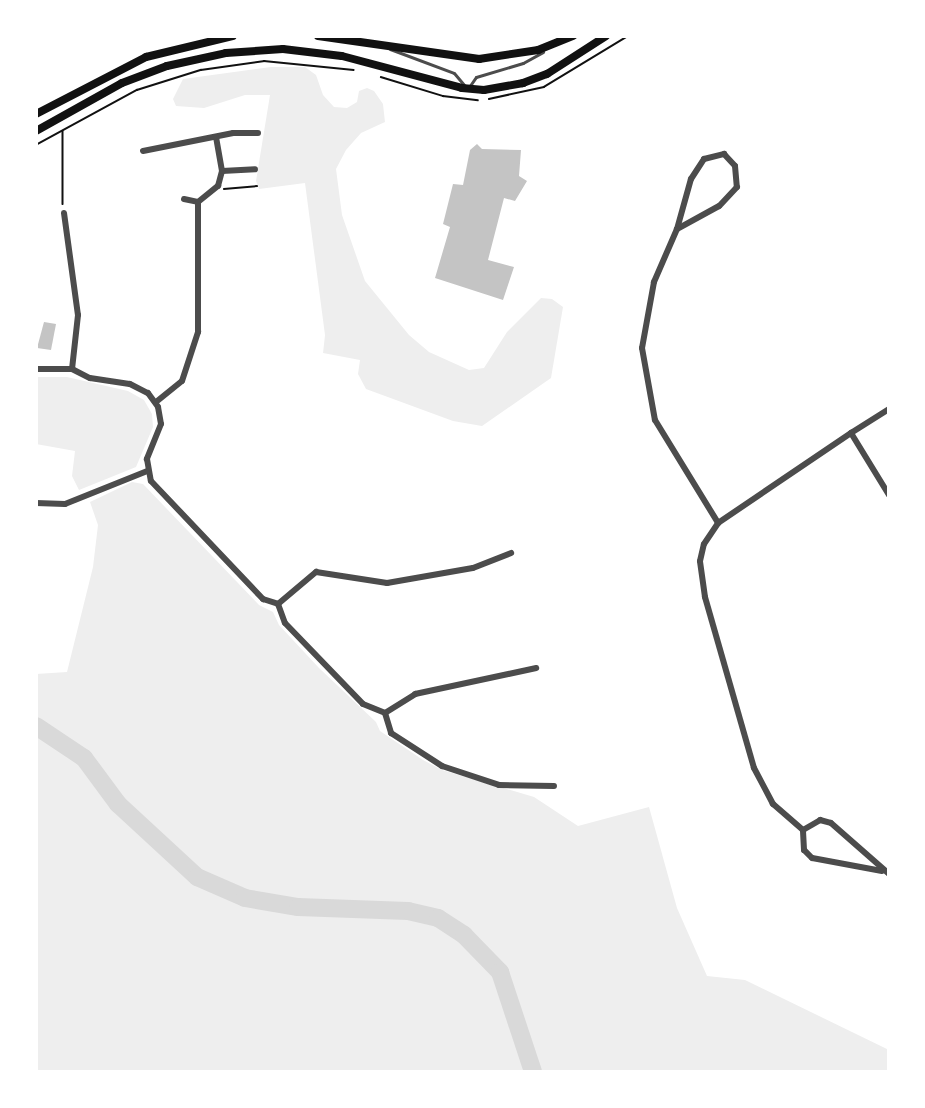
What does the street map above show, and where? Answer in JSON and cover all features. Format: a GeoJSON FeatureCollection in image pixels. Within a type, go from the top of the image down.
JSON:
{"type":"FeatureCollection","features":[{"type":"Feature","properties":{"kind":"main road"},"geometry":{"type":"LineString","coordinates":[[36,114],[146,57],[233,36]]}},
{"type":"Feature","properties":{"kind":"main road"},"geometry":{"type":"LineString","coordinates":[[318,36],[479,59],[505,57],[558,44],[573,36]]}},
{"type":"Feature","properties":{"kind":"main road"},"geometry":{"type":"LineString","coordinates":[[36,130],[122,83],[167,66],[226,53],[283,49],[342,56],[467,89],[523,83],[606,36]]}},
{"type":"Feature","properties":{"kind":"street"},"geometry":{"type":"LineString","coordinates":[[143,151],[258,133]]}},
{"type":"Feature","properties":{"kind":"street"},"geometry":{"type":"LineString","coordinates":[[198,202],[218,186],[222,171],[216,138]]}},
{"type":"Feature","properties":{"kind":"street"},"geometry":{"type":"LineString","coordinates":[[677,228],[719,206],[737,187],[735,166],[724,154],[704,159],[697,169],[677,228],[654,282],[642,348],[655,420],[718,523]]}},
{"type":"Feature","properties":{"kind":"street"},"geometry":{"type":"LineString","coordinates":[[222,171],[255,169]]}},
{"type":"Feature","properties":{"kind":"street"},"geometry":{"type":"LineString","coordinates":[[184,199],[198,202]]}},
{"type":"Feature","properties":{"kind":"street"},"geometry":{"type":"LineString","coordinates":[[156,402],[182,381],[198,332],[198,202]]}},
{"type":"Feature","properties":{"kind":"street"},"geometry":{"type":"LineString","coordinates":[[64,213],[78,315],[72,369]]}},
{"type":"Feature","properties":{"kind":"street"},"geometry":{"type":"LineString","coordinates":[[36,369],[72,369],[90,378],[141,388],[156,402],[161,424],[147,459],[147,471],[158,489],[263,599],[278,604]]}},
{"type":"Feature","properties":{"kind":"street"},"geometry":{"type":"LineString","coordinates":[[882,870],[812,858],[804,850],[803,830],[773,804],[761,786],[705,597],[700,561],[704,544],[718,523],[889,409]]}},
{"type":"Feature","properties":{"kind":"street"},"geometry":{"type":"LineString","coordinates":[[851,433],[889,495]]}},
{"type":"Feature","properties":{"kind":"street"},"geometry":{"type":"LineString","coordinates":[[36,502],[65,504],[147,471]]}},
{"type":"Feature","properties":{"kind":"street"},"geometry":{"type":"LineString","coordinates":[[278,604],[316,572],[387,583],[473,568],[511,553]]}},
{"type":"Feature","properties":{"kind":"street"},"geometry":{"type":"LineString","coordinates":[[278,604],[285,623],[363,704],[385,713]]}},
{"type":"Feature","properties":{"kind":"street"},"geometry":{"type":"LineString","coordinates":[[385,713],[415,694],[536,668]]}},
{"type":"Feature","properties":{"kind":"street"},"geometry":{"type":"LineString","coordinates":[[385,713],[391,733],[442,766],[509,787],[554,786]]}},
{"type":"Feature","properties":{"kind":"street"},"geometry":{"type":"LineString","coordinates":[[803,830],[820,820],[831,823],[889,874]]}},
{"type":"Feature","properties":{"kind":"lane"},"geometry":{"type":"LineString","coordinates":[[383,46],[415,62],[454,73],[467,89],[476,77],[523,63],[558,44]]}},
{"type":"Feature","properties":{"kind":"path"},"geometry":{"type":"LineString","coordinates":[[380,76],[443,96],[506,98],[561,79],[628,36]]}},
{"type":"Feature","properties":{"kind":"path"},"geometry":{"type":"LineString","coordinates":[[36,145],[137,90],[201,70],[272,61],[358,71]]}},
{"type":"Feature","properties":{"kind":"path"},"geometry":{"type":"LineString","coordinates":[[63,130],[64,213]]}},
{"type":"Feature","properties":{"kind":"path"},"geometry":{"type":"LineString","coordinates":[[218,186],[226,190],[257,186]]}},
{"type":"Feature","properties":{"kind":"shaded area"},"geometry":{"type":"Polygon","coordinates":[[[271,67],[305,67],[316,75],[323,95],[334,107],[347,108],[357,102],[359,91],[367,88],[374,91],[383,104],[385,122],[361,133],[346,150],[336,169],[342,215],[365,281],[409,335],[429,352],[469,370],[484,368],[507,332],[541,298],[552,299],[563,307],[551,378],[482,426],[453,421],[366,389],[358,374],[360,360],[323,353],[325,335],[305,183],[259,189],[256,181],[270,95],[245,95],[204,108],[176,106],[173,99],[183,79],[271,67]]]}},
{"type":"Feature","properties":{"kind":"shaded area"},"geometry":{"type":"Polygon","coordinates":[[[36,377],[67,377],[128,391],[144,400],[152,414],[153,427],[136,467],[79,490],[72,476],[75,451],[36,444],[36,377]]]}},
{"type":"Feature","properties":{"kind":"shaded area"},"geometry":{"type":"Polygon","coordinates":[[[132,482],[143,484],[259,605],[273,612],[279,625],[319,668],[376,722],[380,731],[423,760],[442,770],[534,797],[578,826],[649,807],[677,908],[707,976],[745,980],[889,1050],[889,1072],[36,1072],[36,674],[67,672],[93,567],[98,525],[90,502],[132,482]]]}},
{"type":"Feature","properties":{"kind":"building"},"geometry":{"type":"Polygon","coordinates":[[[477,144],[482,149],[521,150],[519,176],[527,181],[515,201],[504,198],[488,260],[514,267],[503,300],[435,278],[450,227],[443,224],[453,184],[463,185],[470,150],[477,144]]]}},
{"type":"Feature","properties":{"kind":"building"},"geometry":{"type":"Polygon","coordinates":[[[44,322],[56,324],[51,350],[37,348],[44,322]]]}},
{"type":"Feature","properties":{"kind":"waterway"},"geometry":{"type":"LineString","coordinates":[[36,726],[84,758],[118,804],[197,877],[245,898],[298,907],[408,911],[438,918],[464,935],[500,972],[533,1072]]}}]}
